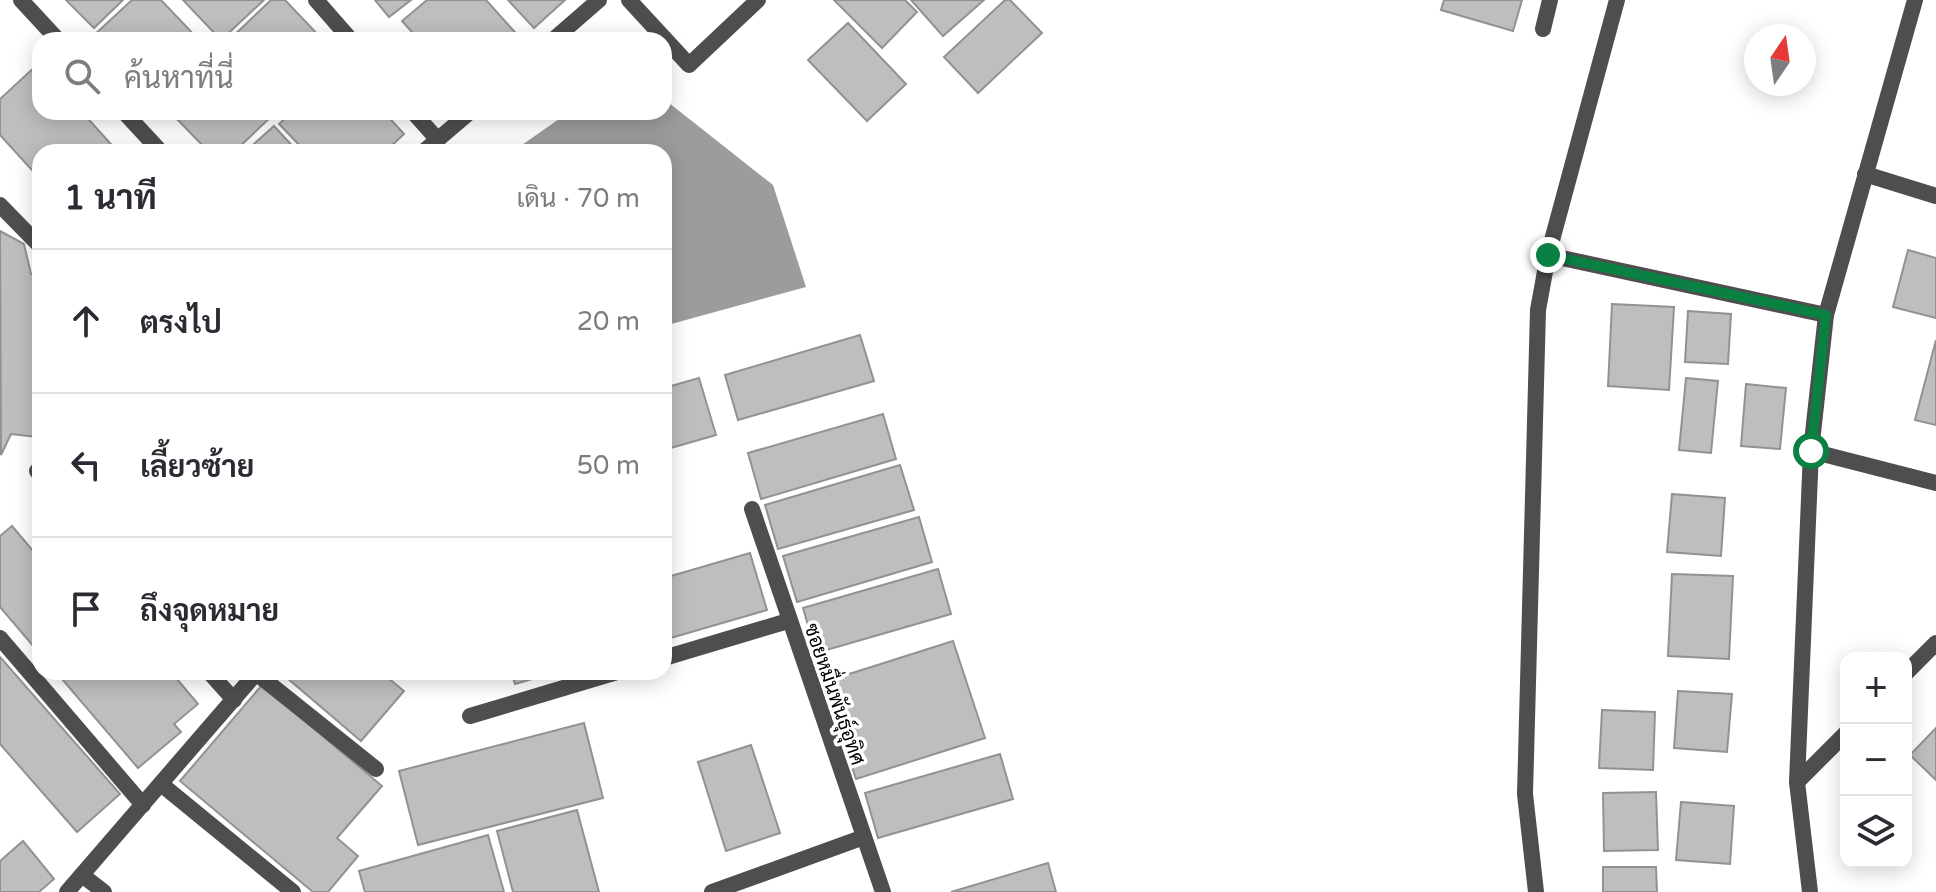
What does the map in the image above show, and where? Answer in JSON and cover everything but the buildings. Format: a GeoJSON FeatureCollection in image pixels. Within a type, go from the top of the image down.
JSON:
{"type":"FeatureCollection","features":[{"type":"Feature","properties":{"kind":"street"},"geometry":{"type":"LineString","coordinates":[[21,0],[51,32]]}},
{"type":"Feature","properties":{"kind":"street"},"geometry":{"type":"LineString","coordinates":[[316,0],[344,32]]}},
{"type":"Feature","properties":{"kind":"street"},"geometry":{"type":"LineString","coordinates":[[562,32],[599,0]]}},
{"type":"Feature","properties":{"kind":"street"},"geometry":{"type":"LineString","coordinates":[[629,0],[659,32]]}},
{"type":"Feature","properties":{"kind":"street"},"geometry":{"type":"LineString","coordinates":[[672,47],[689,65],[758,0]]}},
{"type":"Feature","properties":{"kind":"street"},"geometry":{"type":"LineString","coordinates":[[1543,29],[1550,0]]}},
{"type":"Feature","properties":{"kind":"street"},"geometry":{"type":"LineString","coordinates":[[1536,892],[1525,794],[1538,310],[1548,255],[1617,0]]}},
{"type":"Feature","properties":{"kind":"street"},"geometry":{"type":"LineString","coordinates":[[1810,892],[1797,782],[1811,451],[1826,315],[1915,0]]}},
{"type":"Feature","properties":{"kind":"street"},"geometry":{"type":"LineString","coordinates":[[131,120],[154,144]]}},
{"type":"Feature","properties":{"kind":"street"},"geometry":{"type":"LineString","coordinates":[[420,120],[438,140]]}},
{"type":"Feature","properties":{"kind":"street"},"geometry":{"type":"LineString","coordinates":[[433,144],[461,120]]}},
{"type":"Feature","properties":{"kind":"street"},"geometry":{"type":"LineString","coordinates":[[1865,174],[1936,196]]}},
{"type":"Feature","properties":{"kind":"street"},"geometry":{"type":"LineString","coordinates":[[0,205],[32,238]]}},
{"type":"Feature","properties":{"kind":"street"},"geometry":{"type":"LineString","coordinates":[[1548,255],[1826,315]]}},
{"type":"Feature","properties":{"kind":"street"},"geometry":{"type":"LineString","coordinates":[[1811,451],[1936,483]]}},
{"type":"Feature","properties":{"kind":"street","name":"ซอยหมื่นพันธุ์อุทิศ"},"geometry":{"type":"LineString","coordinates":[[752,509],[883,892]]}},
{"type":"Feature","properties":{"kind":"street"},"geometry":{"type":"LineString","coordinates":[[672,656],[788,621]]}},
{"type":"Feature","properties":{"kind":"street"},"geometry":{"type":"LineString","coordinates":[[0,638],[32,675]]}},
{"type":"Feature","properties":{"kind":"street"},"geometry":{"type":"LineString","coordinates":[[1912,667],[1936,643]]}},
{"type":"Feature","properties":{"kind":"street"},"geometry":{"type":"LineString","coordinates":[[36,680],[143,805]]}},
{"type":"Feature","properties":{"kind":"street"},"geometry":{"type":"LineString","coordinates":[[216,680],[234,700]]}},
{"type":"Feature","properties":{"kind":"street"},"geometry":{"type":"LineString","coordinates":[[67,892],[250,680]]}},
{"type":"Feature","properties":{"kind":"street"},"geometry":{"type":"LineString","coordinates":[[267,680],[376,769]]}},
{"type":"Feature","properties":{"kind":"street"},"geometry":{"type":"LineString","coordinates":[[470,716],[590,680]]}},
{"type":"Feature","properties":{"kind":"street"},"geometry":{"type":"LineString","coordinates":[[1797,782],[1840,739]]}},
{"type":"Feature","properties":{"kind":"street"},"geometry":{"type":"LineString","coordinates":[[161,784],[293,892]]}},
{"type":"Feature","properties":{"kind":"street"},"geometry":{"type":"LineString","coordinates":[[712,892],[864,837]]}},
{"type":"Feature","properties":{"kind":"street"},"geometry":{"type":"LineString","coordinates":[[82,875],[104,892]]}},
{"type":"Feature","properties":{"kind":"shaded area"},"geometry":{"type":"Polygon","coordinates":[[[672,105],[773,185],[806,287],[672,324],[672,144],[523,144],[558,120],[672,120],[672,105]]]}},
{"type":"Feature","properties":{"kind":"route"},"geometry":{"type":"LineString","coordinates":[[1548,255],[1826,315],[1811,451]]}}]}
